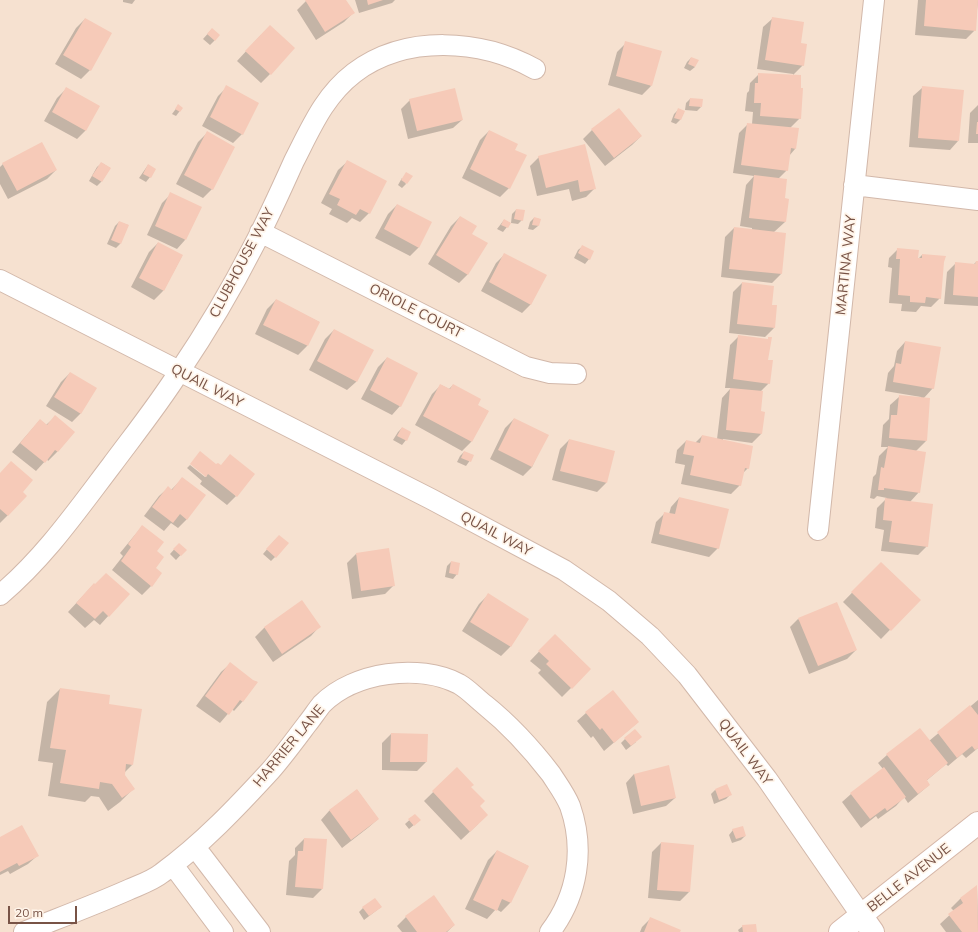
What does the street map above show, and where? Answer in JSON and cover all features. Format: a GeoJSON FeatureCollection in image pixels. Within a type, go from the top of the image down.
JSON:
{"type":"FeatureCollection","features":[{"type":"Feature","properties":{"kind":"street","name":"MARTINA WAY"},"geometry":{"type":"LineString","coordinates":[[818,530],[874,0]]}},
{"type":"Feature","properties":{"kind":"street","name":"CLUBHOUSE WAY"},"geometry":{"type":"LineString","coordinates":[[0,595],[35,563],[59,536],[180,372],[220,308],[260,232],[317,114],[334,91],[355,73],[379,58],[406,49],[434,45],[465,46],[495,52],[524,63],[535,69]]}},
{"type":"Feature","properties":{"kind":"street"},"geometry":{"type":"LineString","coordinates":[[854,185],[978,200]]}},
{"type":"Feature","properties":{"kind":"street","name":"ORIOLE COURT"},"geometry":{"type":"LineString","coordinates":[[260,232],[526,367],[550,373],[576,374]]}},
{"type":"Feature","properties":{"kind":"street","name":"QUAIL WAY"},"geometry":{"type":"LineString","coordinates":[[0,280],[431,499],[564,570],[609,601],[650,636],[687,675],[767,779],[867,924]]}},
{"type":"Feature","properties":{"kind":"street","name":"HARRIER LANE"},"geometry":{"type":"LineString","coordinates":[[24,932],[104,901],[160,875],[195,847],[238,806],[272,768],[323,704],[344,689],[368,678],[394,673],[420,673],[461,685],[505,721],[537,756],[566,794],[575,820],[578,846],[578,867],[570,898],[558,922],[550,932]]}},
{"type":"Feature","properties":{"kind":"street","name":"BELLE AVENUE"},"geometry":{"type":"LineString","coordinates":[[840,932],[867,924],[978,823]]}},
{"type":"Feature","properties":{"kind":"street"},"geometry":{"type":"LineString","coordinates":[[195,847],[260,932]]}},
{"type":"Feature","properties":{"kind":"street"},"geometry":{"type":"LineString","coordinates":[[173,865],[223,932]]}},
{"type":"Feature","properties":{"kind":"shaded area"},"geometry":{"type":"Polygon","coordinates":[[[0,0],[978,0],[978,932],[0,932],[0,0]]]}},
{"type":"Feature","properties":{"kind":"building"},"geometry":{"type":"Polygon","coordinates":[[[305,0],[346,0],[355,13],[325,32],[305,0]]]}},
{"type":"Feature","properties":{"kind":"building"},"geometry":{"type":"Polygon","coordinates":[[[367,0],[383,0],[368,5],[367,0]]]}},
{"type":"Feature","properties":{"kind":"building"},"geometry":{"type":"Polygon","coordinates":[[[926,0],[978,0],[976,31],[924,26],[926,0]]]}},
{"type":"Feature","properties":{"kind":"building"},"geometry":{"type":"Polygon","coordinates":[[[772,17],[804,22],[801,43],[807,44],[804,66],[765,60],[772,17]]]}},
{"type":"Feature","properties":{"kind":"building"},"geometry":{"type":"Polygon","coordinates":[[[85,18],[112,33],[91,71],[63,55],[85,18]]]}},
{"type":"Feature","properties":{"kind":"building"},"geometry":{"type":"Polygon","coordinates":[[[270,25],[295,48],[271,75],[245,51],[270,25]]]}},
{"type":"Feature","properties":{"kind":"building"},"geometry":{"type":"Polygon","coordinates":[[[212,28],[220,35],[215,41],[207,34],[212,28]]]}},
{"type":"Feature","properties":{"kind":"building"},"geometry":{"type":"Polygon","coordinates":[[[625,41],[662,51],[652,86],[616,76],[625,41]]]}},
{"type":"Feature","properties":{"kind":"building"},"geometry":{"type":"Polygon","coordinates":[[[691,57],[699,60],[695,67],[688,64],[691,57]]]}},
{"type":"Feature","properties":{"kind":"building"},"geometry":{"type":"Polygon","coordinates":[[[758,73],[801,75],[801,88],[803,88],[801,119],[760,116],[761,103],[754,103],[755,83],[758,83],[758,73]]]}},
{"type":"Feature","properties":{"kind":"building"},"geometry":{"type":"Polygon","coordinates":[[[226,85],[259,103],[243,135],[210,117],[226,85]]]}},
{"type":"Feature","properties":{"kind":"building"},"geometry":{"type":"Polygon","coordinates":[[[922,86],[964,90],[959,141],[918,138],[922,86]]]}},
{"type":"Feature","properties":{"kind":"building"},"geometry":{"type":"Polygon","coordinates":[[[66,87],[100,106],[86,131],[52,112],[66,87]]]}},
{"type":"Feature","properties":{"kind":"building"},"geometry":{"type":"Polygon","coordinates":[[[455,88],[463,120],[417,131],[409,99],[455,88]]]}},
{"type":"Feature","properties":{"kind":"building"},"geometry":{"type":"Polygon","coordinates":[[[690,98],[703,99],[702,107],[689,106],[690,98]]]}},
{"type":"Feature","properties":{"kind":"building"},"geometry":{"type":"Polygon","coordinates":[[[178,104],[183,108],[180,112],[175,109],[178,104]]]}},
{"type":"Feature","properties":{"kind":"building"},"geometry":{"type":"Polygon","coordinates":[[[619,108],[642,136],[614,158],[591,129],[619,108]]]}},
{"type":"Feature","properties":{"kind":"building"},"geometry":{"type":"Polygon","coordinates":[[[678,108],[685,111],[681,120],[674,118],[678,108]]]}},
{"type":"Feature","properties":{"kind":"building"},"geometry":{"type":"Polygon","coordinates":[[[977,122],[978,134],[976,134],[977,122]]]}},
{"type":"Feature","properties":{"kind":"building"},"geometry":{"type":"Polygon","coordinates":[[[747,123],[799,128],[796,149],[791,148],[788,171],[741,165],[747,123]]]}},
{"type":"Feature","properties":{"kind":"building"},"geometry":{"type":"Polygon","coordinates":[[[489,130],[518,144],[515,150],[527,155],[510,189],[470,169],[489,130]]]}},
{"type":"Feature","properties":{"kind":"building"},"geometry":{"type":"Polygon","coordinates":[[[207,131],[235,147],[213,190],[184,175],[207,131]]]}},
{"type":"Feature","properties":{"kind":"building"},"geometry":{"type":"Polygon","coordinates":[[[42,142],[57,170],[17,191],[2,163],[42,142]]]}},
{"type":"Feature","properties":{"kind":"building"},"geometry":{"type":"Polygon","coordinates":[[[585,144],[596,189],[580,192],[578,180],[546,188],[538,156],[585,144]]]}},
{"type":"Feature","properties":{"kind":"building"},"geometry":{"type":"Polygon","coordinates":[[[347,160],[387,181],[370,214],[360,209],[356,215],[337,205],[340,199],[329,194],[347,160]]]}},
{"type":"Feature","properties":{"kind":"building"},"geometry":{"type":"Polygon","coordinates":[[[101,162],[111,168],[102,182],[92,176],[101,162]]]}},
{"type":"Feature","properties":{"kind":"building"},"geometry":{"type":"Polygon","coordinates":[[[148,164],[156,169],[151,178],[143,174],[148,164]]]}},
{"type":"Feature","properties":{"kind":"building"},"geometry":{"type":"Polygon","coordinates":[[[406,172],[413,176],[407,184],[401,180],[406,172]]]}},
{"type":"Feature","properties":{"kind":"building"},"geometry":{"type":"Polygon","coordinates":[[[754,175],[787,179],[785,198],[789,199],[786,222],[749,218],[754,175]]]}},
{"type":"Feature","properties":{"kind":"building"},"geometry":{"type":"Polygon","coordinates":[[[170,192],[202,207],[186,240],[155,226],[170,192]]]}},
{"type":"Feature","properties":{"kind":"building"},"geometry":{"type":"Polygon","coordinates":[[[397,204],[432,222],[419,248],[384,229],[397,204]]]}},
{"type":"Feature","properties":{"kind":"building"},"geometry":{"type":"Polygon","coordinates":[[[516,209],[525,210],[523,221],[514,219],[516,209]]]}},
{"type":"Feature","properties":{"kind":"building"},"geometry":{"type":"Polygon","coordinates":[[[460,216],[477,226],[472,234],[488,243],[468,275],[436,255],[460,216]]]}},
{"type":"Feature","properties":{"kind":"building"},"geometry":{"type":"Polygon","coordinates":[[[534,217],[541,219],[539,226],[532,225],[534,217]]]}},
{"type":"Feature","properties":{"kind":"building"},"geometry":{"type":"Polygon","coordinates":[[[504,219],[511,223],[508,228],[501,225],[504,219]]]}},
{"type":"Feature","properties":{"kind":"building"},"geometry":{"type":"Polygon","coordinates":[[[119,221],[129,225],[121,244],[111,240],[119,221]]]}},
{"type":"Feature","properties":{"kind":"building"},"geometry":{"type":"Polygon","coordinates":[[[734,227],[786,233],[782,274],[729,269],[734,227]]]}},
{"type":"Feature","properties":{"kind":"building"},"geometry":{"type":"Polygon","coordinates":[[[158,242],[183,255],[164,291],[139,278],[158,242]]]}},
{"type":"Feature","properties":{"kind":"building"},"geometry":{"type":"Polygon","coordinates":[[[582,245],[594,251],[590,260],[578,253],[582,245]]]}},
{"type":"Feature","properties":{"kind":"building"},"geometry":{"type":"Polygon","coordinates":[[[897,248],[919,250],[918,258],[922,258],[922,254],[946,256],[944,262],[941,299],[926,297],[925,303],[910,302],[910,296],[898,295],[900,259],[896,259],[897,248]]]}},
{"type":"Feature","properties":{"kind":"building"},"geometry":{"type":"Polygon","coordinates":[[[504,253],[547,275],[531,305],[489,282],[504,253]]]}},
{"type":"Feature","properties":{"kind":"building"},"geometry":{"type":"Polygon","coordinates":[[[976,261],[978,261],[978,297],[953,295],[955,262],[975,264],[976,261]]]}},
{"type":"Feature","properties":{"kind":"building"},"geometry":{"type":"Polygon","coordinates":[[[742,282],[774,286],[772,305],[777,305],[775,328],[737,324],[742,282]]]}},
{"type":"Feature","properties":{"kind":"building"},"geometry":{"type":"Polygon","coordinates":[[[276,299],[320,322],[308,346],[263,325],[276,299]]]}},
{"type":"Feature","properties":{"kind":"building"},"geometry":{"type":"Polygon","coordinates":[[[334,329],[374,350],[357,382],[317,361],[334,329]]]}},
{"type":"Feature","properties":{"kind":"building"},"geometry":{"type":"Polygon","coordinates":[[[738,335],[768,339],[768,337],[772,337],[768,360],[773,360],[770,384],[733,379],[738,335]]]}},
{"type":"Feature","properties":{"kind":"building"},"geometry":{"type":"Polygon","coordinates":[[[905,341],[941,347],[934,389],[893,382],[896,363],[901,364],[905,341]]]}},
{"type":"Feature","properties":{"kind":"building"},"geometry":{"type":"Polygon","coordinates":[[[387,357],[418,373],[401,407],[370,390],[387,357]]]}},
{"type":"Feature","properties":{"kind":"building"},"geometry":{"type":"Polygon","coordinates":[[[70,372],[97,388],[81,414],[54,397],[70,372]]]}},
{"type":"Feature","properties":{"kind":"building"},"geometry":{"type":"Polygon","coordinates":[[[440,384],[450,389],[453,384],[481,399],[478,405],[489,411],[472,442],[423,416],[440,384]]]}},
{"type":"Feature","properties":{"kind":"building"},"geometry":{"type":"Polygon","coordinates":[[[730,388],[763,391],[761,411],[765,412],[762,434],[726,430],[730,388]]]}},
{"type":"Feature","properties":{"kind":"building"},"geometry":{"type":"Polygon","coordinates":[[[899,395],[930,398],[927,441],[889,438],[891,415],[897,415],[899,395]]]}},
{"type":"Feature","properties":{"kind":"building"},"geometry":{"type":"Polygon","coordinates":[[[55,415],[75,432],[58,452],[55,450],[45,463],[20,443],[40,419],[47,425],[55,415]]]}},
{"type":"Feature","properties":{"kind":"building"},"geometry":{"type":"Polygon","coordinates":[[[514,418],[549,435],[532,467],[498,450],[514,418]]]}},
{"type":"Feature","properties":{"kind":"building"},"geometry":{"type":"Polygon","coordinates":[[[402,427],[411,432],[407,441],[397,436],[402,427]]]}},
{"type":"Feature","properties":{"kind":"building"},"geometry":{"type":"Polygon","coordinates":[[[702,435],[753,446],[749,469],[745,468],[741,486],[690,475],[694,456],[683,454],[686,440],[700,443],[702,435]]]}},
{"type":"Feature","properties":{"kind":"building"},"geometry":{"type":"Polygon","coordinates":[[[569,439],[615,451],[607,483],[560,471],[569,439]]]}},
{"type":"Feature","properties":{"kind":"building"},"geometry":{"type":"Polygon","coordinates":[[[888,446],[926,452],[920,493],[884,488],[884,490],[878,490],[881,467],[884,468],[888,446]]]}},
{"type":"Feature","properties":{"kind":"building"},"geometry":{"type":"Polygon","coordinates":[[[200,451],[216,464],[218,463],[221,465],[230,454],[255,474],[237,497],[208,474],[206,477],[190,464],[200,451]]]}},
{"type":"Feature","properties":{"kind":"building"},"geometry":{"type":"Polygon","coordinates":[[[464,451],[474,455],[471,462],[461,458],[464,451]]]}},
{"type":"Feature","properties":{"kind":"building"},"geometry":{"type":"Polygon","coordinates":[[[11,461],[33,480],[23,492],[27,496],[8,516],[0,509],[0,473],[11,461]]]}},
{"type":"Feature","properties":{"kind":"building"},"geometry":{"type":"Polygon","coordinates":[[[182,477],[206,495],[187,520],[180,514],[173,523],[152,507],[168,486],[172,490],[182,477]]]}},
{"type":"Feature","properties":{"kind":"building"},"geometry":{"type":"Polygon","coordinates":[[[679,497],[729,509],[719,549],[659,534],[664,512],[675,514],[679,497]]]}},
{"type":"Feature","properties":{"kind":"building"},"geometry":{"type":"Polygon","coordinates":[[[885,498],[933,504],[928,547],[889,542],[892,521],[883,520],[885,498]]]}},
{"type":"Feature","properties":{"kind":"building"},"geometry":{"type":"Polygon","coordinates":[[[142,525],[164,542],[157,551],[164,557],[156,568],[162,573],[152,587],[121,561],[131,547],[128,544],[142,525]]]}},
{"type":"Feature","properties":{"kind":"building"},"geometry":{"type":"Polygon","coordinates":[[[279,535],[289,543],[276,558],[266,549],[279,535]]]}},
{"type":"Feature","properties":{"kind":"building"},"geometry":{"type":"Polygon","coordinates":[[[179,543],[187,550],[181,556],[173,549],[179,543]]]}},
{"type":"Feature","properties":{"kind":"building"},"geometry":{"type":"Polygon","coordinates":[[[389,548],[395,586],[361,591],[356,553],[389,548]]]}},
{"type":"Feature","properties":{"kind":"building"},"geometry":{"type":"Polygon","coordinates":[[[451,561],[460,563],[458,575],[449,573],[451,561]]]}},
{"type":"Feature","properties":{"kind":"building"},"geometry":{"type":"Polygon","coordinates":[[[881,562],[921,600],[891,631],[851,592],[881,562]]]}},
{"type":"Feature","properties":{"kind":"building"},"geometry":{"type":"Polygon","coordinates":[[[106,573],[130,594],[109,617],[103,611],[95,619],[76,603],[94,583],[95,584],[106,573]]]}},
{"type":"Feature","properties":{"kind":"building"},"geometry":{"type":"Polygon","coordinates":[[[488,593],[529,619],[511,647],[470,622],[488,593]]]}},
{"type":"Feature","properties":{"kind":"building"},"geometry":{"type":"Polygon","coordinates":[[[302,600],[321,627],[282,654],[264,627],[302,600]]]}},
{"type":"Feature","properties":{"kind":"building"},"geometry":{"type":"Polygon","coordinates":[[[837,602],[857,650],[818,666],[798,618],[837,602]]]}},
{"type":"Feature","properties":{"kind":"building"},"geometry":{"type":"Polygon","coordinates":[[[555,634],[591,669],[572,689],[546,664],[549,661],[538,651],[555,634]]]}},
{"type":"Feature","properties":{"kind":"building"},"geometry":{"type":"Polygon","coordinates":[[[230,662],[253,680],[258,682],[243,702],[240,700],[229,715],[205,696],[230,662]]]}},
{"type":"Feature","properties":{"kind":"building"},"geometry":{"type":"Polygon","coordinates":[[[60,688],[110,695],[109,704],[142,709],[133,765],[126,764],[125,775],[135,789],[122,798],[112,784],[100,782],[99,789],[60,783],[66,750],[50,748],[60,688]]]}},
{"type":"Feature","properties":{"kind":"building"},"geometry":{"type":"Polygon","coordinates":[[[613,690],[639,722],[614,743],[602,728],[600,730],[585,712],[613,690]]]}},
{"type":"Feature","properties":{"kind":"building"},"geometry":{"type":"Polygon","coordinates":[[[970,705],[978,715],[978,748],[975,750],[972,746],[957,758],[937,732],[970,705]]]}},
{"type":"Feature","properties":{"kind":"building"},"geometry":{"type":"Polygon","coordinates":[[[920,728],[948,763],[927,780],[930,785],[918,794],[886,754],[920,728]]]}},
{"type":"Feature","properties":{"kind":"building"},"geometry":{"type":"Polygon","coordinates":[[[635,729],[642,737],[631,746],[624,738],[635,729]]]}},
{"type":"Feature","properties":{"kind":"building"},"geometry":{"type":"Polygon","coordinates":[[[391,733],[428,734],[427,762],[390,762],[391,733]]]}},
{"type":"Feature","properties":{"kind":"building"},"geometry":{"type":"Polygon","coordinates":[[[669,765],[676,798],[641,806],[634,774],[669,765]]]}},
{"type":"Feature","properties":{"kind":"building"},"geometry":{"type":"Polygon","coordinates":[[[457,767],[474,785],[471,787],[485,801],[480,806],[488,815],[470,832],[432,791],[457,767]]]}},
{"type":"Feature","properties":{"kind":"building"},"geometry":{"type":"Polygon","coordinates":[[[884,767],[906,797],[887,811],[885,808],[870,819],[850,793],[884,767]]]}},
{"type":"Feature","properties":{"kind":"building"},"geometry":{"type":"Polygon","coordinates":[[[727,784],[732,795],[719,800],[715,789],[727,784]]]}},
{"type":"Feature","properties":{"kind":"building"},"geometry":{"type":"Polygon","coordinates":[[[357,789],[379,819],[351,840],[329,810],[357,789]]]}},
{"type":"Feature","properties":{"kind":"building"},"geometry":{"type":"Polygon","coordinates":[[[415,814],[421,820],[414,826],[408,819],[415,814]]]}},
{"type":"Feature","properties":{"kind":"building"},"geometry":{"type":"Polygon","coordinates":[[[22,825],[39,856],[19,866],[17,863],[0,872],[0,837],[22,825]]]}},
{"type":"Feature","properties":{"kind":"building"},"geometry":{"type":"Polygon","coordinates":[[[743,826],[746,836],[736,839],[732,829],[743,826]]]}},
{"type":"Feature","properties":{"kind":"building"},"geometry":{"type":"Polygon","coordinates":[[[304,838],[327,839],[323,889],[295,887],[298,851],[303,851],[304,838]]]}},
{"type":"Feature","properties":{"kind":"building"},"geometry":{"type":"Polygon","coordinates":[[[661,842],[694,845],[690,892],[657,890],[661,842]]]}},
{"type":"Feature","properties":{"kind":"building"},"geometry":{"type":"Polygon","coordinates":[[[497,850],[529,866],[511,903],[502,899],[497,911],[473,900],[497,850]]]}},
{"type":"Feature","properties":{"kind":"building"},"geometry":{"type":"Polygon","coordinates":[[[977,885],[978,932],[962,932],[948,914],[963,903],[960,898],[977,885]]]}},
{"type":"Feature","properties":{"kind":"building"},"geometry":{"type":"Polygon","coordinates":[[[434,895],[455,925],[446,932],[417,932],[405,916],[434,895]]]}},
{"type":"Feature","properties":{"kind":"building"},"geometry":{"type":"Polygon","coordinates":[[[375,898],[382,907],[369,916],[362,907],[375,898]]]}},
{"type":"Feature","properties":{"kind":"building"},"geometry":{"type":"Polygon","coordinates":[[[650,917],[681,930],[680,932],[644,932],[650,917]]]}},
{"type":"Feature","properties":{"kind":"building"},"geometry":{"type":"Polygon","coordinates":[[[756,924],[757,932],[743,932],[742,925],[756,924]]]}}]}
